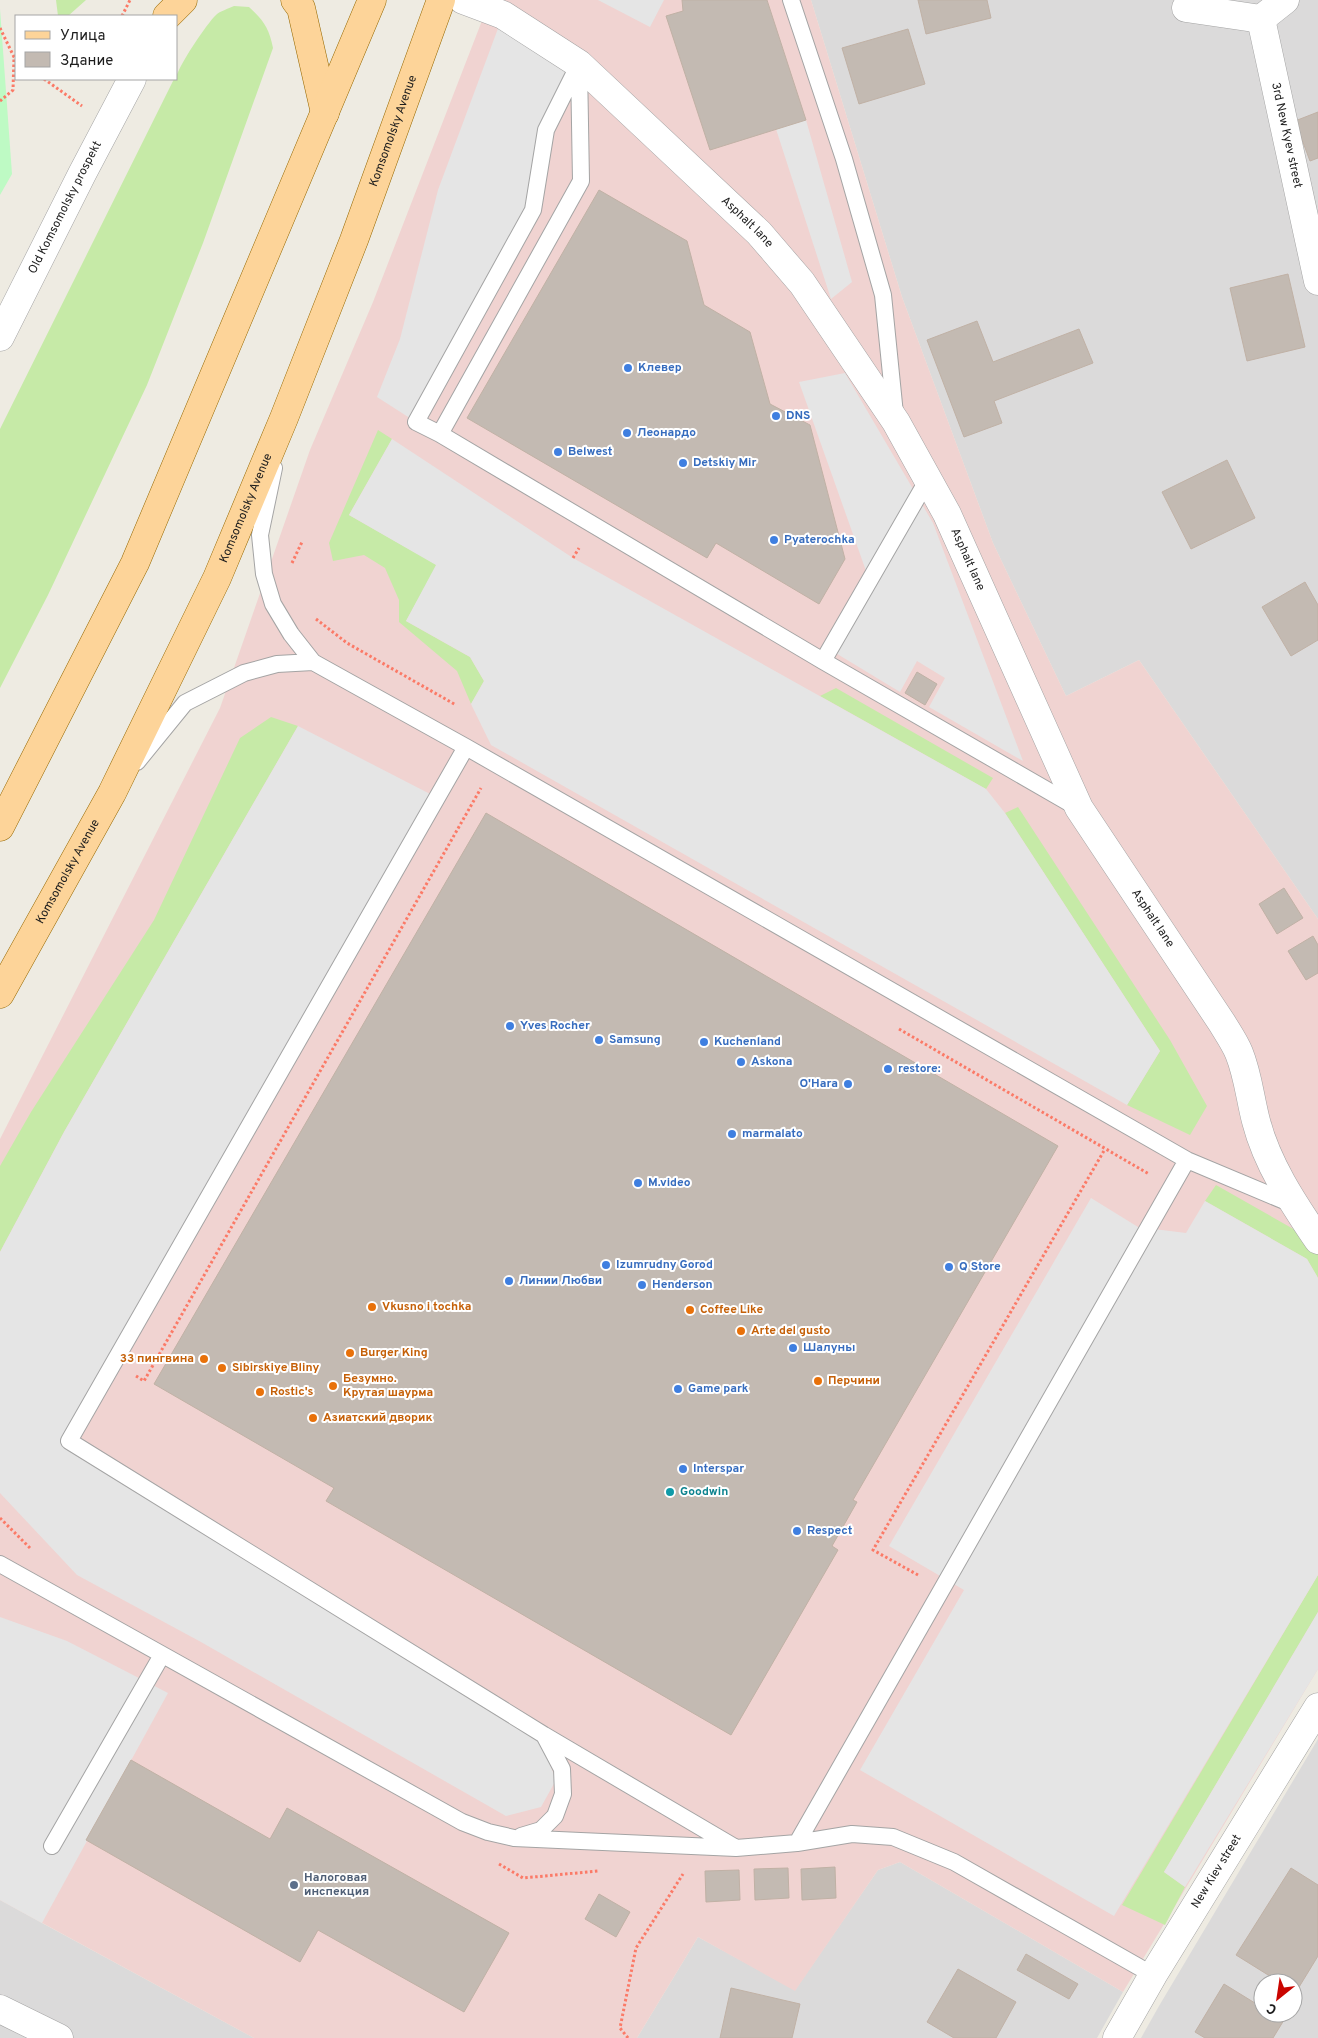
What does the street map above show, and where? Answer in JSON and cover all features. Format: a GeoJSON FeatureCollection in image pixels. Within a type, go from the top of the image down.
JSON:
{"type":"FeatureCollection","features":[{"type":"Feature","properties":{"kind":"main road"},"geometry":{"type":"LineString","coordinates":[[167,15],[175,0]]}},
{"type":"Feature","properties":{"kind":"main road"},"geometry":{"type":"LineString","coordinates":[[167,15],[183,0]]}},
{"type":"Feature","properties":{"kind":"main road"},"geometry":{"type":"LineString","coordinates":[[295,0],[301,8],[325,113]]}},
{"type":"Feature","properties":{"kind":"main road"},"geometry":{"type":"LineString","coordinates":[[0,827],[135,563],[372,0]]}},
{"type":"Feature","properties":{"kind":"main road","name":"Komsomolsky Avenue"},"geometry":{"type":"LineString","coordinates":[[0,994],[112,792],[217,578],[284,418],[354,240],[441,0]]}},
{"type":"Feature","properties":{"kind":"street","name":"Asphalt lane"},"geometry":{"type":"LineString","coordinates":[[462,0],[503,15],[579,64],[758,233],[802,283],[896,422],[947,514],[1079,808],[1222,1023],[1239,1052],[1250,1086],[1256,1121],[1270,1160],[1294,1206],[1318,1240]]}},
{"type":"Feature","properties":{"kind":"street"},"geometry":{"type":"LineString","coordinates":[[1186,8],[1261,19],[1285,0]]}},
{"type":"Feature","properties":{"kind":"street","name":"3rd New Kyev street"},"geometry":{"type":"LineString","coordinates":[[1261,19],[1318,281]]}},
{"type":"Feature","properties":{"kind":"street","name":"Old Komsomolsky prospekt"},"geometry":{"type":"LineString","coordinates":[[0,337],[131,80]]}},
{"type":"Feature","properties":{"kind":"street","name":"New Kiev street"},"geometry":{"type":"LineString","coordinates":[[1117,2038],[1153,1975],[1318,1707]]}},
{"type":"Feature","properties":{"kind":"street"},"geometry":{"type":"LineString","coordinates":[[0,2009],[59,2038]]}},
{"type":"Feature","properties":{"kind":"lane"},"geometry":{"type":"LineString","coordinates":[[791,0],[844,159],[883,294],[896,422]]}},
{"type":"Feature","properties":{"kind":"lane"},"geometry":{"type":"LineString","coordinates":[[440,434],[581,180],[579,64]]}},
{"type":"Feature","properties":{"kind":"lane"},"geometry":{"type":"LineString","coordinates":[[579,64],[546,130],[533,210],[416,422],[440,434],[823,661],[1079,808]]}},
{"type":"Feature","properties":{"kind":"lane"},"geometry":{"type":"LineString","coordinates":[[284,418],[260,536],[264,574],[273,604],[291,634],[312,662],[466,747],[1186,1160],[1294,1206]]}},
{"type":"Feature","properties":{"kind":"lane"},"geometry":{"type":"LineString","coordinates":[[823,661],[928,480]]}},
{"type":"Feature","properties":{"kind":"lane"},"geometry":{"type":"LineString","coordinates":[[112,792],[185,703],[244,673],[277,664],[312,662]]}},
{"type":"Feature","properties":{"kind":"lane"},"geometry":{"type":"LineString","coordinates":[[466,747],[69,1441],[544,1735],[736,1848]]}},
{"type":"Feature","properties":{"kind":"lane"},"geometry":{"type":"LineString","coordinates":[[797,1843],[1186,1160]]}},
{"type":"Feature","properties":{"kind":"lane"},"geometry":{"type":"LineString","coordinates":[[0,1564],[462,1822],[488,1832],[514,1838],[736,1848],[797,1843],[852,1834],[893,1837],[954,1862],[1153,1975]]}},
{"type":"Feature","properties":{"kind":"lane"},"geometry":{"type":"LineString","coordinates":[[52,1846],[162,1655]]}},
{"type":"Feature","properties":{"kind":"lane"},"geometry":{"type":"LineString","coordinates":[[514,1838],[541,1830],[555,1816],[563,1794],[562,1770],[544,1735]]}},
{"type":"Feature","properties":{"kind":"path"},"geometry":{"type":"LineString","coordinates":[[122,15],[130,0]]}},
{"type":"Feature","properties":{"kind":"path"},"geometry":{"type":"LineString","coordinates":[[0,28],[15,58],[13,90],[0,101]]}},
{"type":"Feature","properties":{"kind":"path"},"geometry":{"type":"LineString","coordinates":[[45,80],[88,110]]}},
{"type":"Feature","properties":{"kind":"path"},"geometry":{"type":"LineString","coordinates":[[292,570],[292,561],[302,542]]}},
{"type":"Feature","properties":{"kind":"path"},"geometry":{"type":"LineString","coordinates":[[310,615],[347,642],[456,705]]}},
{"type":"Feature","properties":{"kind":"path"},"geometry":{"type":"LineString","coordinates":[[113,1362],[144,1381],[481,788]]}},
{"type":"Feature","properties":{"kind":"path"},"geometry":{"type":"LineString","coordinates":[[942,1589],[873,1550],[1105,1149]]}},
{"type":"Feature","properties":{"kind":"path"},"geometry":{"type":"LineString","coordinates":[[628,2038],[620,2028],[636,1948],[685,1870]]}},
{"type":"Feature","properties":{"kind":"shaded area"},"geometry":{"type":"Polygon","coordinates":[[[490,0],[811,0],[902,297],[993,543],[1066,696],[1139,660],[1318,919],[1318,1669],[1123,1992],[900,1862],[878,1870],[795,1991],[698,1937],[637,2038],[254,2038],[0,1900],[0,1139],[220,708],[310,450],[373,302],[490,0]]]}},
{"type":"Feature","properties":{"kind":"shaded area"},"geometry":{"type":"Polygon","coordinates":[[[598,0],[664,0],[650,27],[598,0]]]}},
{"type":"Feature","properties":{"kind":"shaded area"},"geometry":{"type":"Polygon","coordinates":[[[811,0],[1318,0],[1318,919],[1139,660],[1066,696],[993,543],[902,297],[811,0]]]}},
{"type":"Feature","properties":{"kind":"shaded area"},"geometry":{"type":"Polygon","coordinates":[[[503,15],[579,64],[546,130],[533,210],[416,422],[377,397],[400,339],[438,190],[503,15]]]}},
{"type":"Feature","properties":{"kind":"shaded area"},"geometry":{"type":"Polygon","coordinates":[[[806,120],[852,282],[831,299],[776,129],[806,120]]]}},
{"type":"Feature","properties":{"kind":"shaded area"},"geometry":{"type":"Polygon","coordinates":[[[845,373],[933,523],[1023,761],[929,707],[945,678],[917,661],[900,692],[834,652],[871,585],[799,382],[845,373]]]}},
{"type":"Feature","properties":{"kind":"shaded area"},"geometry":{"type":"Polygon","coordinates":[[[392,439],[573,558],[986,789],[1005,813],[1160,1051],[1127,1105],[491,745],[471,704],[484,681],[470,657],[406,621],[436,565],[349,515],[392,439]]]}},
{"type":"Feature","properties":{"kind":"shaded area"},"geometry":{"type":"Polygon","coordinates":[[[298,726],[434,796],[62,1445],[540,1739],[556,1780],[541,1807],[506,1816],[201,1642],[77,1575],[0,1493],[0,1252],[64,1132],[298,726]]]}},
{"type":"Feature","properties":{"kind":"shaded area"},"geometry":{"type":"Polygon","coordinates":[[[1091,1198],[1138,1227],[1186,1233],[1205,1201],[1307,1259],[1318,1278],[1318,1575],[1114,1916],[860,1770],[964,1590],[889,1546],[1091,1198]]]}},
{"type":"Feature","properties":{"kind":"shaded area"},"geometry":{"type":"Polygon","coordinates":[[[1318,1612],[1318,1669],[1185,1887],[1164,1872],[1318,1612]]]}},
{"type":"Feature","properties":{"kind":"shaded area"},"geometry":{"type":"Polygon","coordinates":[[[0,1617],[67,1641],[168,1693],[42,1923],[0,1900],[0,1617]]]}},
{"type":"Feature","properties":{"kind":"shaded area"},"geometry":{"type":"Polygon","coordinates":[[[1318,1739],[1318,2038],[1141,2038],[1159,2006],[1318,1739]]]}},
{"type":"Feature","properties":{"kind":"shaded area"},"geometry":{"type":"Polygon","coordinates":[[[900,1862],[1123,1992],[1097,2038],[637,2038],[698,1937],[795,1990],[878,1870],[900,1862]]]}},
{"type":"Feature","properties":{"kind":"shaded area"},"geometry":{"type":"Polygon","coordinates":[[[0,1900],[42,1923],[254,2038],[0,2038],[0,1900]]]}},
{"type":"Feature","properties":{"kind":"green space"},"geometry":{"type":"Polygon","coordinates":[[[56,0],[86,0],[69,15],[58,15],[56,0]]]}},
{"type":"Feature","properties":{"kind":"green space"},"geometry":{"type":"Polygon","coordinates":[[[234,6],[249,7],[259,16],[268,30],[273,48],[203,243],[147,385],[48,595],[0,688],[0,429],[174,80],[178,80],[178,72],[193,46],[212,19],[220,12],[234,6]]]}},
{"type":"Feature","properties":{"kind":"green space"},"geometry":{"type":"Polygon","coordinates":[[[0,9],[12,174],[0,195],[0,9]]]}},
{"type":"Feature","properties":{"kind":"green space"},"geometry":{"type":"Polygon","coordinates":[[[378,430],[392,439],[349,515],[437,565],[406,621],[470,657],[484,681],[471,704],[457,671],[399,622],[399,600],[385,568],[364,555],[333,561],[329,543],[378,430]]]}},
{"type":"Feature","properties":{"kind":"green space"},"geometry":{"type":"Polygon","coordinates":[[[836,688],[993,778],[986,789],[820,696],[836,688]]]}},
{"type":"Feature","properties":{"kind":"green space"},"geometry":{"type":"Polygon","coordinates":[[[271,717],[298,726],[64,1132],[0,1252],[0,1166],[31,1112],[154,920],[240,738],[271,717]]]}},
{"type":"Feature","properties":{"kind":"green space"},"geometry":{"type":"Polygon","coordinates":[[[1018,807],[1170,1040],[1207,1106],[1190,1135],[1127,1105],[1160,1051],[1005,813],[1018,807]]]}},
{"type":"Feature","properties":{"kind":"green space"},"geometry":{"type":"Polygon","coordinates":[[[1216,1185],[1304,1235],[1318,1253],[1318,1278],[1307,1259],[1205,1201],[1216,1185]]]}},
{"type":"Feature","properties":{"kind":"green space"},"geometry":{"type":"Polygon","coordinates":[[[1318,1575],[1318,1612],[1164,1872],[1185,1887],[1165,1925],[1122,1905],[1318,1575]]]}},
{"type":"Feature","properties":{"kind":"building"},"geometry":{"type":"Polygon","coordinates":[[[682,0],[767,0],[806,120],[710,150],[666,16],[683,11],[682,0]]]}},
{"type":"Feature","properties":{"kind":"building"},"geometry":{"type":"Polygon","coordinates":[[[918,0],[987,0],[991,18],[926,34],[918,0]]]}},
{"type":"Feature","properties":{"kind":"building"},"geometry":{"type":"Polygon","coordinates":[[[908,29],[925,84],[859,104],[842,48],[908,29]]]}},
{"type":"Feature","properties":{"kind":"building"},"geometry":{"type":"Polygon","coordinates":[[[1318,112],[1318,158],[1310,161],[1295,121],[1318,112]]]}},
{"type":"Feature","properties":{"kind":"building","name":"Клевер"},"geometry":{"type":"Polygon","coordinates":[[[599,190],[687,241],[704,305],[750,332],[770,404],[810,425],[845,559],[819,604],[716,543],[707,558],[467,418],[599,190]]]}},
{"type":"Feature","properties":{"kind":"building"},"geometry":{"type":"Polygon","coordinates":[[[1288,274],[1305,347],[1247,361],[1230,288],[1288,274]]]}},
{"type":"Feature","properties":{"kind":"building"},"geometry":{"type":"Polygon","coordinates":[[[977,321],[993,362],[1079,329],[1093,363],[994,401],[1002,423],[964,437],[927,340],[977,321]]]}},
{"type":"Feature","properties":{"kind":"building"},"geometry":{"type":"Polygon","coordinates":[[[1227,460],[1255,518],[1191,549],[1162,492],[1227,460]]]}},
{"type":"Feature","properties":{"kind":"building"},"geometry":{"type":"Polygon","coordinates":[[[1305,582],[1318,605],[1318,640],[1291,656],[1262,607],[1305,582]]]}},
{"type":"Feature","properties":{"kind":"building"},"geometry":{"type":"Polygon","coordinates":[[[917,672],[937,684],[925,705],[905,693],[917,672]]]}},
{"type":"Feature","properties":{"kind":"building","name":"Izumrudny Gorod"},"geometry":{"type":"Polygon","coordinates":[[[486,813],[1058,1146],[853,1500],[857,1502],[832,1546],[838,1550],[731,1735],[326,1501],[334,1488],[154,1384],[486,813]]]}},
{"type":"Feature","properties":{"kind":"building"},"geometry":{"type":"Polygon","coordinates":[[[1284,888],[1303,918],[1277,934],[1259,904],[1284,888]]]}},
{"type":"Feature","properties":{"kind":"building"},"geometry":{"type":"Polygon","coordinates":[[[1313,936],[1318,945],[1318,973],[1306,980],[1288,951],[1313,936]]]}},
{"type":"Feature","properties":{"kind":"building","name":"Налоговая инспекция"},"geometry":{"type":"Polygon","coordinates":[[[131,1760],[270,1839],[287,1808],[509,1933],[464,2012],[318,1930],[300,1962],[86,1840],[131,1760]]]}},
{"type":"Feature","properties":{"kind":"building"},"geometry":{"type":"Polygon","coordinates":[[[835,1867],[836,1898],[802,1900],[801,1869],[835,1867]]]}},
{"type":"Feature","properties":{"kind":"building"},"geometry":{"type":"Polygon","coordinates":[[[788,1868],[789,1898],[755,1900],[754,1869],[788,1868]]]}},
{"type":"Feature","properties":{"kind":"building"},"geometry":{"type":"Polygon","coordinates":[[[1291,1868],[1318,1885],[1318,1956],[1303,1981],[1303,1973],[1265,1973],[1236,1955],[1291,1868]]]}},
{"type":"Feature","properties":{"kind":"building"},"geometry":{"type":"Polygon","coordinates":[[[739,1870],[740,1900],[706,1902],[705,1871],[739,1870]]]}},
{"type":"Feature","properties":{"kind":"building"},"geometry":{"type":"Polygon","coordinates":[[[599,1894],[630,1912],[616,1937],[585,1919],[599,1894]]]}},
{"type":"Feature","properties":{"kind":"building"},"geometry":{"type":"Polygon","coordinates":[[[1026,1954],[1078,1984],[1069,1999],[1017,1970],[1026,1954]]]}},
{"type":"Feature","properties":{"kind":"building"},"geometry":{"type":"Polygon","coordinates":[[[958,1969],[1016,2002],[996,2038],[954,2038],[927,2022],[958,1969]]]}},
{"type":"Feature","properties":{"kind":"building"},"geometry":{"type":"Polygon","coordinates":[[[1224,1984],[1253,2002],[1253,2023],[1282,2023],[1273,2038],[1205,2038],[1195,2032],[1224,1984]]]}},
{"type":"Feature","properties":{"kind":"building"},"geometry":{"type":"Polygon","coordinates":[[[731,1988],[800,2004],[792,2038],[720,2038],[731,1988]]]}},
{"type":"Feature","properties":{"kind":"place","name":"Клевер"},"geometry":{"type":"Point","coordinates":[628,368]}},
{"type":"Feature","properties":{"kind":"place","name":"DNS"},"geometry":{"type":"Point","coordinates":[776,416]}},
{"type":"Feature","properties":{"kind":"place","name":"Леонардо"},"geometry":{"type":"Point","coordinates":[627,433]}},
{"type":"Feature","properties":{"kind":"place","name":"Belwest"},"geometry":{"type":"Point","coordinates":[558,452]}},
{"type":"Feature","properties":{"kind":"place","name":"Detskiy Mir"},"geometry":{"type":"Point","coordinates":[683,463]}},
{"type":"Feature","properties":{"kind":"place","name":"Pyaterochka"},"geometry":{"type":"Point","coordinates":[774,540]}},
{"type":"Feature","properties":{"kind":"place","name":"Yves Rocher"},"geometry":{"type":"Point","coordinates":[510,1026]}},
{"type":"Feature","properties":{"kind":"place","name":"Samsung"},"geometry":{"type":"Point","coordinates":[599,1040]}},
{"type":"Feature","properties":{"kind":"place","name":"Kuchenland"},"geometry":{"type":"Point","coordinates":[704,1042]}},
{"type":"Feature","properties":{"kind":"place","name":"Askona"},"geometry":{"type":"Point","coordinates":[741,1062]}},
{"type":"Feature","properties":{"kind":"place","name":"restore:"},"geometry":{"type":"Point","coordinates":[888,1069]}},
{"type":"Feature","properties":{"kind":"place","name":"O'Hara"},"geometry":{"type":"Point","coordinates":[848,1084]}},
{"type":"Feature","properties":{"kind":"place","name":"marmalato"},"geometry":{"type":"Point","coordinates":[732,1134]}},
{"type":"Feature","properties":{"kind":"place","name":"M.video"},"geometry":{"type":"Point","coordinates":[638,1183]}},
{"type":"Feature","properties":{"kind":"place","name":"Izumrudny Gorod"},"geometry":{"type":"Point","coordinates":[606,1265]}},
{"type":"Feature","properties":{"kind":"place","name":"Q Store"},"geometry":{"type":"Point","coordinates":[949,1267]}},
{"type":"Feature","properties":{"kind":"place","name":"Линии Любви"},"geometry":{"type":"Point","coordinates":[509,1281]}},
{"type":"Feature","properties":{"kind":"place","name":"Henderson"},"geometry":{"type":"Point","coordinates":[642,1285]}},
{"type":"Feature","properties":{"kind":"place","name":"Vkusno i tochka"},"geometry":{"type":"Point","coordinates":[372,1307]}},
{"type":"Feature","properties":{"kind":"place","name":"Coffee Like"},"geometry":{"type":"Point","coordinates":[690,1310]}},
{"type":"Feature","properties":{"kind":"place","name":"Arte del gusto"},"geometry":{"type":"Point","coordinates":[741,1331]}},
{"type":"Feature","properties":{"kind":"place","name":"Шалуны"},"geometry":{"type":"Point","coordinates":[793,1348]}},
{"type":"Feature","properties":{"kind":"place","name":"Burger King"},"geometry":{"type":"Point","coordinates":[350,1353]}},
{"type":"Feature","properties":{"kind":"place","name":"33 пингвина"},"geometry":{"type":"Point","coordinates":[204,1359]}},
{"type":"Feature","properties":{"kind":"place","name":"Sibirskiye Bliny"},"geometry":{"type":"Point","coordinates":[222,1368]}},
{"type":"Feature","properties":{"kind":"place","name":"Перчини"},"geometry":{"type":"Point","coordinates":[818,1381]}},
{"type":"Feature","properties":{"kind":"place","name":"Безумно. Крутая шаурма"},"geometry":{"type":"Point","coordinates":[333,1386]}},
{"type":"Feature","properties":{"kind":"place","name":"Game park"},"geometry":{"type":"Point","coordinates":[678,1389]}},
{"type":"Feature","properties":{"kind":"place","name":"Rostic's"},"geometry":{"type":"Point","coordinates":[260,1392]}},
{"type":"Feature","properties":{"kind":"place","name":"Азиатский дворик"},"geometry":{"type":"Point","coordinates":[313,1418]}},
{"type":"Feature","properties":{"kind":"place","name":"Interspar"},"geometry":{"type":"Point","coordinates":[683,1469]}},
{"type":"Feature","properties":{"kind":"place","name":"Goodwin"},"geometry":{"type":"Point","coordinates":[670,1492]}},
{"type":"Feature","properties":{"kind":"place","name":"Respect"},"geometry":{"type":"Point","coordinates":[797,1531]}},
{"type":"Feature","properties":{"kind":"place","name":"Налоговая инспекция"},"geometry":{"type":"Point","coordinates":[294,1885]}}]}
